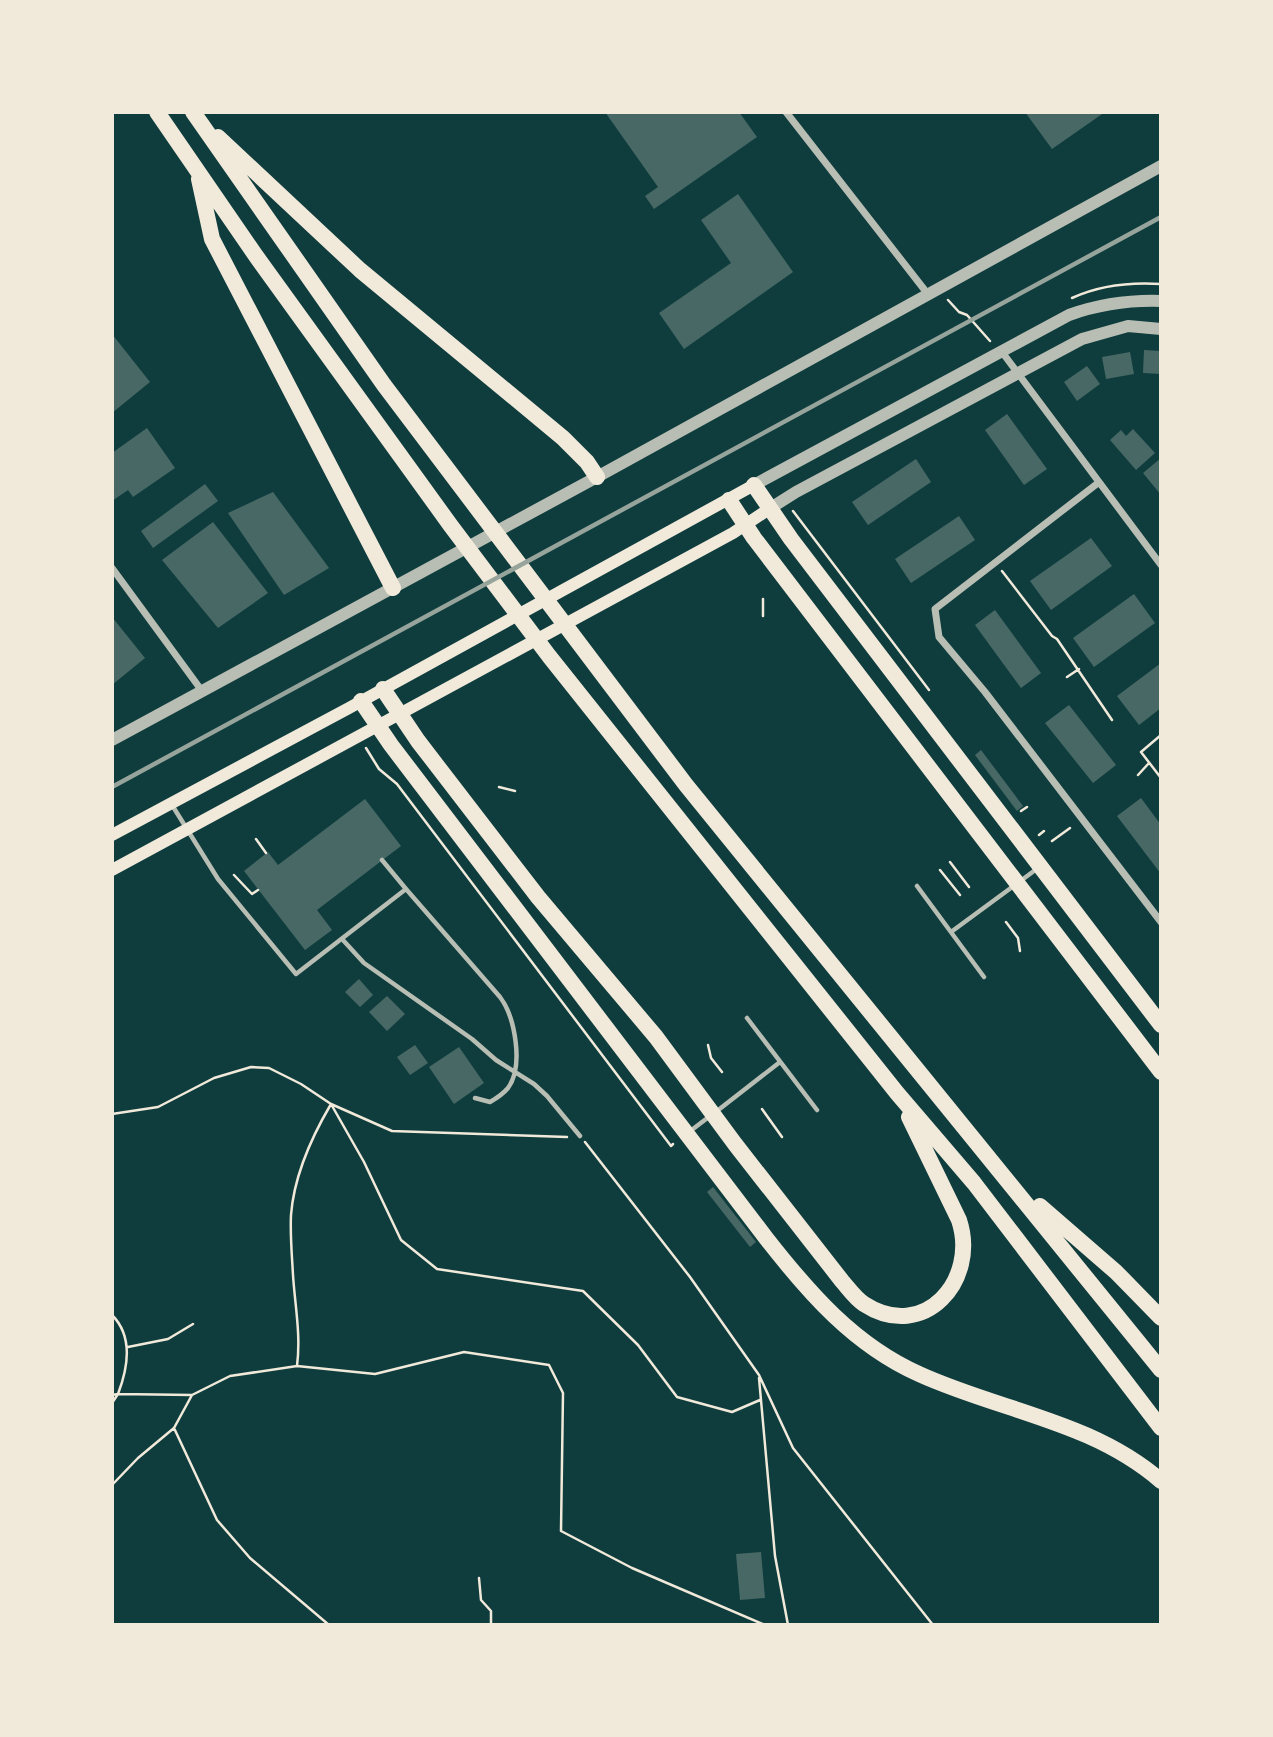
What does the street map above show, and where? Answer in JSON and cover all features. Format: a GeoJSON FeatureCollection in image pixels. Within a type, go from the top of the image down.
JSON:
{"type":"FeatureCollection","features":[{"type":"Feature","properties":{"kind":"highway"},"geometry":{"type":"LineString","coordinates":[[157,112],[256,256],[451,526],[549,656],[897,1093],[974,1183],[1161,1428]]}},
{"type":"Feature","properties":{"kind":"highway"},"geometry":{"type":"LineString","coordinates":[[195,116],[360,270],[563,438],[597,477]]}},
{"type":"Feature","properties":{"kind":"highway"},"geometry":{"type":"LineString","coordinates":[[195,116],[384,385],[576,641],[695,795],[1161,1370]]}},
{"type":"Feature","properties":{"kind":"highway"},"geometry":{"type":"LineString","coordinates":[[197,170],[212,239],[393,588]]}},
{"type":"Feature","properties":{"kind":"highway"},"geometry":{"type":"LineString","coordinates":[[754,485],[769,509],[1161,1025]]}},
{"type":"Feature","properties":{"kind":"highway"},"geometry":{"type":"LineString","coordinates":[[729,499],[745,525],[1161,1072]]}},
{"type":"Feature","properties":{"kind":"highway"},"geometry":{"type":"LineString","coordinates":[[383,689],[418,741],[538,897],[656,1037],[855,1297],[879,1312],[894,1315],[934,1306],[949,1293],[960,1274],[964,1247],[955,1209],[897,1093]]}},
{"type":"Feature","properties":{"kind":"highway"},"geometry":{"type":"LineString","coordinates":[[361,701],[681,1138],[805,1287],[842,1325],[872,1348],[920,1375],[1089,1435],[1124,1454],[1161,1481]]}},
{"type":"Feature","properties":{"kind":"highway"},"geometry":{"type":"LineString","coordinates":[[1006,1177],[1116,1272],[1161,1318]]}},
{"type":"Feature","properties":{"kind":"main road"},"geometry":{"type":"LineString","coordinates":[[112,835],[754,485]]}},
{"type":"Feature","properties":{"kind":"main road"},"geometry":{"type":"LineString","coordinates":[[112,870],[745,525],[769,509]]}},
{"type":"Feature","properties":{"kind":"street"},"geometry":{"type":"LineString","coordinates":[[786,112],[927,293]]}},
{"type":"Feature","properties":{"kind":"street"},"geometry":{"type":"LineString","coordinates":[[112,740],[1161,166]]}},
{"type":"Feature","properties":{"kind":"street"},"geometry":{"type":"LineString","coordinates":[[754,485],[1069,315],[1100,304],[1161,301]]}},
{"type":"Feature","properties":{"kind":"street"},"geometry":{"type":"LineString","coordinates":[[769,509],[1082,339],[1128,326],[1161,329]]}},
{"type":"Feature","properties":{"kind":"street"},"geometry":{"type":"LineString","coordinates":[[1002,352],[1161,565]]}},
{"type":"Feature","properties":{"kind":"street"},"geometry":{"type":"LineString","coordinates":[[1098,483],[935,609],[939,637],[985,692],[1161,922]]}},
{"type":"Feature","properties":{"kind":"street"},"geometry":{"type":"LineString","coordinates":[[112,568],[202,691]]}},
{"type":"Feature","properties":{"kind":"lane"},"geometry":{"type":"LineString","coordinates":[[171,804],[218,879],[296,974],[406,889]]}},
{"type":"Feature","properties":{"kind":"lane"},"geometry":{"type":"LineString","coordinates":[[382,860],[506,1005],[516,1046],[514,1072],[508,1087],[499,1096],[490,1102],[475,1098]]}},
{"type":"Feature","properties":{"kind":"lane"},"geometry":{"type":"LineString","coordinates":[[951,932],[1039,867]]}},
{"type":"Feature","properties":{"kind":"lane"},"geometry":{"type":"LineString","coordinates":[[917,886],[984,977]]}},
{"type":"Feature","properties":{"kind":"lane"},"geometry":{"type":"LineString","coordinates":[[342,939],[364,963],[534,1084],[580,1136]]}},
{"type":"Feature","properties":{"kind":"lane"},"geometry":{"type":"LineString","coordinates":[[747,1018],[817,1110]]}},
{"type":"Feature","properties":{"kind":"lane"},"geometry":{"type":"LineString","coordinates":[[681,1138],[780,1062]]}},
{"type":"Feature","properties":{"kind":"path"},"geometry":{"type":"LineString","coordinates":[[949,303],[967,315],[990,341]]}},
{"type":"Feature","properties":{"kind":"path"},"geometry":{"type":"LineString","coordinates":[[804,526],[929,690]]}},
{"type":"Feature","properties":{"kind":"path"},"geometry":{"type":"LineString","coordinates":[[996,562],[1079,668],[1112,720]]}},
{"type":"Feature","properties":{"kind":"path"},"geometry":{"type":"LineString","coordinates":[[763,599],[763,616]]}},
{"type":"Feature","properties":{"kind":"path"},"geometry":{"type":"LineString","coordinates":[[1067,677],[1079,668]]}},
{"type":"Feature","properties":{"kind":"path"},"geometry":{"type":"LineString","coordinates":[[1161,735],[1141,752],[1161,778]]}},
{"type":"Feature","properties":{"kind":"path"},"geometry":{"type":"LineString","coordinates":[[369,754],[379,769],[403,792],[671,1146],[681,1138]]}},
{"type":"Feature","properties":{"kind":"path"},"geometry":{"type":"LineString","coordinates":[[1138,775],[1150,763]]}},
{"type":"Feature","properties":{"kind":"path"},"geometry":{"type":"LineString","coordinates":[[499,787],[515,791]]}},
{"type":"Feature","properties":{"kind":"path"},"geometry":{"type":"LineString","coordinates":[[1021,811],[1027,807]]}},
{"type":"Feature","properties":{"kind":"path"},"geometry":{"type":"LineString","coordinates":[[1052,841],[1070,828]]}},
{"type":"Feature","properties":{"kind":"path"},"geometry":{"type":"LineString","coordinates":[[1039,835],[1044,831]]}},
{"type":"Feature","properties":{"kind":"path"},"geometry":{"type":"LineString","coordinates":[[256,839],[266,853]]}},
{"type":"Feature","properties":{"kind":"path"},"geometry":{"type":"LineString","coordinates":[[950,862],[969,887]]}},
{"type":"Feature","properties":{"kind":"path"},"geometry":{"type":"LineString","coordinates":[[940,870],[960,895]]}},
{"type":"Feature","properties":{"kind":"path"},"geometry":{"type":"LineString","coordinates":[[234,875],[251,894],[258,890]]}},
{"type":"Feature","properties":{"kind":"path"},"geometry":{"type":"LineString","coordinates":[[1006,922],[1018,938],[1020,951]]}},
{"type":"Feature","properties":{"kind":"path"},"geometry":{"type":"LineString","coordinates":[[708,1045],[711,1058],[722,1072]]}},
{"type":"Feature","properties":{"kind":"path"},"geometry":{"type":"LineString","coordinates":[[112,1114],[158,1107],[214,1078],[251,1067],[269,1068],[301,1084],[331,1104],[392,1131],[580,1136],[690,1277],[758,1375],[793,1448],[933,1625]]}},
{"type":"Feature","properties":{"kind":"path"},"geometry":{"type":"LineString","coordinates":[[297,1366],[300,1342],[293,1276],[291,1215],[301,1166],[317,1128],[331,1104]]}},
{"type":"Feature","properties":{"kind":"path"},"geometry":{"type":"LineString","coordinates":[[331,1104],[364,1162],[401,1240],[438,1269],[583,1291],[638,1345],[677,1397],[732,1412],[760,1400]]}},
{"type":"Feature","properties":{"kind":"path"},"geometry":{"type":"LineString","coordinates":[[762,1109],[782,1137]]}},
{"type":"Feature","properties":{"kind":"path"},"geometry":{"type":"LineString","coordinates":[[112,1315],[119,1322],[128,1348],[125,1377],[112,1403]]}},
{"type":"Feature","properties":{"kind":"path"},"geometry":{"type":"LineString","coordinates":[[128,1348],[167,1339],[193,1324]]}},
{"type":"Feature","properties":{"kind":"path"},"geometry":{"type":"LineString","coordinates":[[112,1395],[192,1395],[230,1376],[297,1366],[375,1374],[464,1352],[549,1364],[563,1393],[561,1531],[632,1568],[765,1625]]}},
{"type":"Feature","properties":{"kind":"path"},"geometry":{"type":"LineString","coordinates":[[758,1375],[775,1556],[788,1625]]}},
{"type":"Feature","properties":{"kind":"path"},"geometry":{"type":"LineString","coordinates":[[112,1485],[174,1428],[192,1395]]}},
{"type":"Feature","properties":{"kind":"path"},"geometry":{"type":"LineString","coordinates":[[174,1428],[218,1520],[250,1558],[329,1625]]}},
{"type":"Feature","properties":{"kind":"path"},"geometry":{"type":"LineString","coordinates":[[479,1578],[481,1600],[491,1611],[491,1625]]}},
{"type":"Feature","properties":{"kind":"building"},"geometry":{"type":"Polygon","coordinates":[[[605,112],[739,112],[757,137],[654,209],[645,196],[658,187],[605,112]]]}},
{"type":"Feature","properties":{"kind":"building"},"geometry":{"type":"Polygon","coordinates":[[[1025,112],[1105,112],[1052,149],[1025,112]]]}},
{"type":"Feature","properties":{"kind":"building"},"geometry":{"type":"Polygon","coordinates":[[[738,194],[793,272],[684,349],[659,313],[731,263],[701,220],[738,194]]]}},
{"type":"Feature","properties":{"kind":"building"},"geometry":{"type":"Polygon","coordinates":[[[112,334],[150,382],[112,413],[112,334]]]}},
{"type":"Feature","properties":{"kind":"building"},"geometry":{"type":"Polygon","coordinates":[[[1144,350],[1161,351],[1161,374],[1143,373],[1144,350]]]}},
{"type":"Feature","properties":{"kind":"building"},"geometry":{"type":"Polygon","coordinates":[[[1130,352],[1134,374],[1106,379],[1102,357],[1130,352]]]}},
{"type":"Feature","properties":{"kind":"building"},"geometry":{"type":"Polygon","coordinates":[[[1087,366],[1100,384],[1077,401],[1064,382],[1087,366]]]}},
{"type":"Feature","properties":{"kind":"building"},"geometry":{"type":"Polygon","coordinates":[[[1007,414],[1047,469],[1024,485],[985,430],[1007,414]]]}},
{"type":"Feature","properties":{"kind":"building"},"geometry":{"type":"Polygon","coordinates":[[[147,428],[175,468],[133,497],[128,490],[112,501],[112,453],[147,428]]]}},
{"type":"Feature","properties":{"kind":"building"},"geometry":{"type":"Polygon","coordinates":[[[1133,429],[1155,453],[1136,470],[1110,440],[1121,430],[1126,436],[1133,429]]]}},
{"type":"Feature","properties":{"kind":"building"},"geometry":{"type":"Polygon","coordinates":[[[1161,458],[1161,495],[1143,473],[1161,458]]]}},
{"type":"Feature","properties":{"kind":"building"},"geometry":{"type":"Polygon","coordinates":[[[916,459],[931,482],[868,525],[852,502],[916,459]]]}},
{"type":"Feature","properties":{"kind":"building"},"geometry":{"type":"Polygon","coordinates":[[[205,484],[218,501],[153,548],[141,531],[205,484]]]}},
{"type":"Feature","properties":{"kind":"building"},"geometry":{"type":"Polygon","coordinates":[[[273,492],[329,568],[284,595],[228,513],[273,492]]]}},
{"type":"Feature","properties":{"kind":"building"},"geometry":{"type":"Polygon","coordinates":[[[959,516],[975,540],[911,583],[895,559],[959,516]]]}},
{"type":"Feature","properties":{"kind":"building"},"geometry":{"type":"Polygon","coordinates":[[[213,522],[268,593],[218,628],[162,560],[213,522]]]}},
{"type":"Feature","properties":{"kind":"building"},"geometry":{"type":"Polygon","coordinates":[[[1091,538],[1112,566],[1051,610],[1030,581],[1091,538]]]}},
{"type":"Feature","properties":{"kind":"building"},"geometry":{"type":"Polygon","coordinates":[[[1134,594],[1155,623],[1094,667],[1073,638],[1134,594]]]}},
{"type":"Feature","properties":{"kind":"building"},"geometry":{"type":"Polygon","coordinates":[[[995,610],[1041,673],[1021,688],[975,625],[995,610]]]}},
{"type":"Feature","properties":{"kind":"building"},"geometry":{"type":"Polygon","coordinates":[[[112,617],[145,658],[112,685],[112,617]]]}},
{"type":"Feature","properties":{"kind":"building"},"geometry":{"type":"Polygon","coordinates":[[[1161,663],[1161,708],[1139,725],[1117,696],[1161,663]]]}},
{"type":"Feature","properties":{"kind":"building"},"geometry":{"type":"Polygon","coordinates":[[[1069,705],[1116,765],[1093,783],[1045,723],[1069,705]]]}},
{"type":"Feature","properties":{"kind":"building"},"geometry":{"type":"Polygon","coordinates":[[[981,750],[1023,806],[1017,811],[975,755],[981,750]]]}},
{"type":"Feature","properties":{"kind":"building"},"geometry":{"type":"Polygon","coordinates":[[[1141,798],[1161,825],[1161,874],[1117,816],[1141,798]]]}},
{"type":"Feature","properties":{"kind":"building"},"geometry":{"type":"Polygon","coordinates":[[[365,799],[401,846],[317,910],[332,930],[305,950],[244,871],[268,852],[278,865],[365,799]]]}},
{"type":"Feature","properties":{"kind":"building"},"geometry":{"type":"Polygon","coordinates":[[[359,979],[373,995],[360,1007],[345,992],[359,979]]]}},
{"type":"Feature","properties":{"kind":"building"},"geometry":{"type":"Polygon","coordinates":[[[387,996],[405,1014],[387,1031],[369,1012],[387,996]]]}},
{"type":"Feature","properties":{"kind":"building"},"geometry":{"type":"Polygon","coordinates":[[[415,1045],[428,1063],[410,1075],[397,1057],[415,1045]]]}},
{"type":"Feature","properties":{"kind":"building"},"geometry":{"type":"Polygon","coordinates":[[[459,1047],[484,1083],[454,1104],[429,1067],[459,1047]]]}},
{"type":"Feature","properties":{"kind":"building"},"geometry":{"type":"Polygon","coordinates":[[[713,1187],[756,1242],[750,1247],[707,1192],[713,1187]]]}},
{"type":"Feature","properties":{"kind":"building"},"geometry":{"type":"Polygon","coordinates":[[[761,1552],[765,1598],[740,1600],[736,1554],[761,1552]]]}},
{"type":"Feature","properties":{"kind":"railway"},"geometry":{"type":"LineString","coordinates":[[112,787],[1161,217]]}}]}
